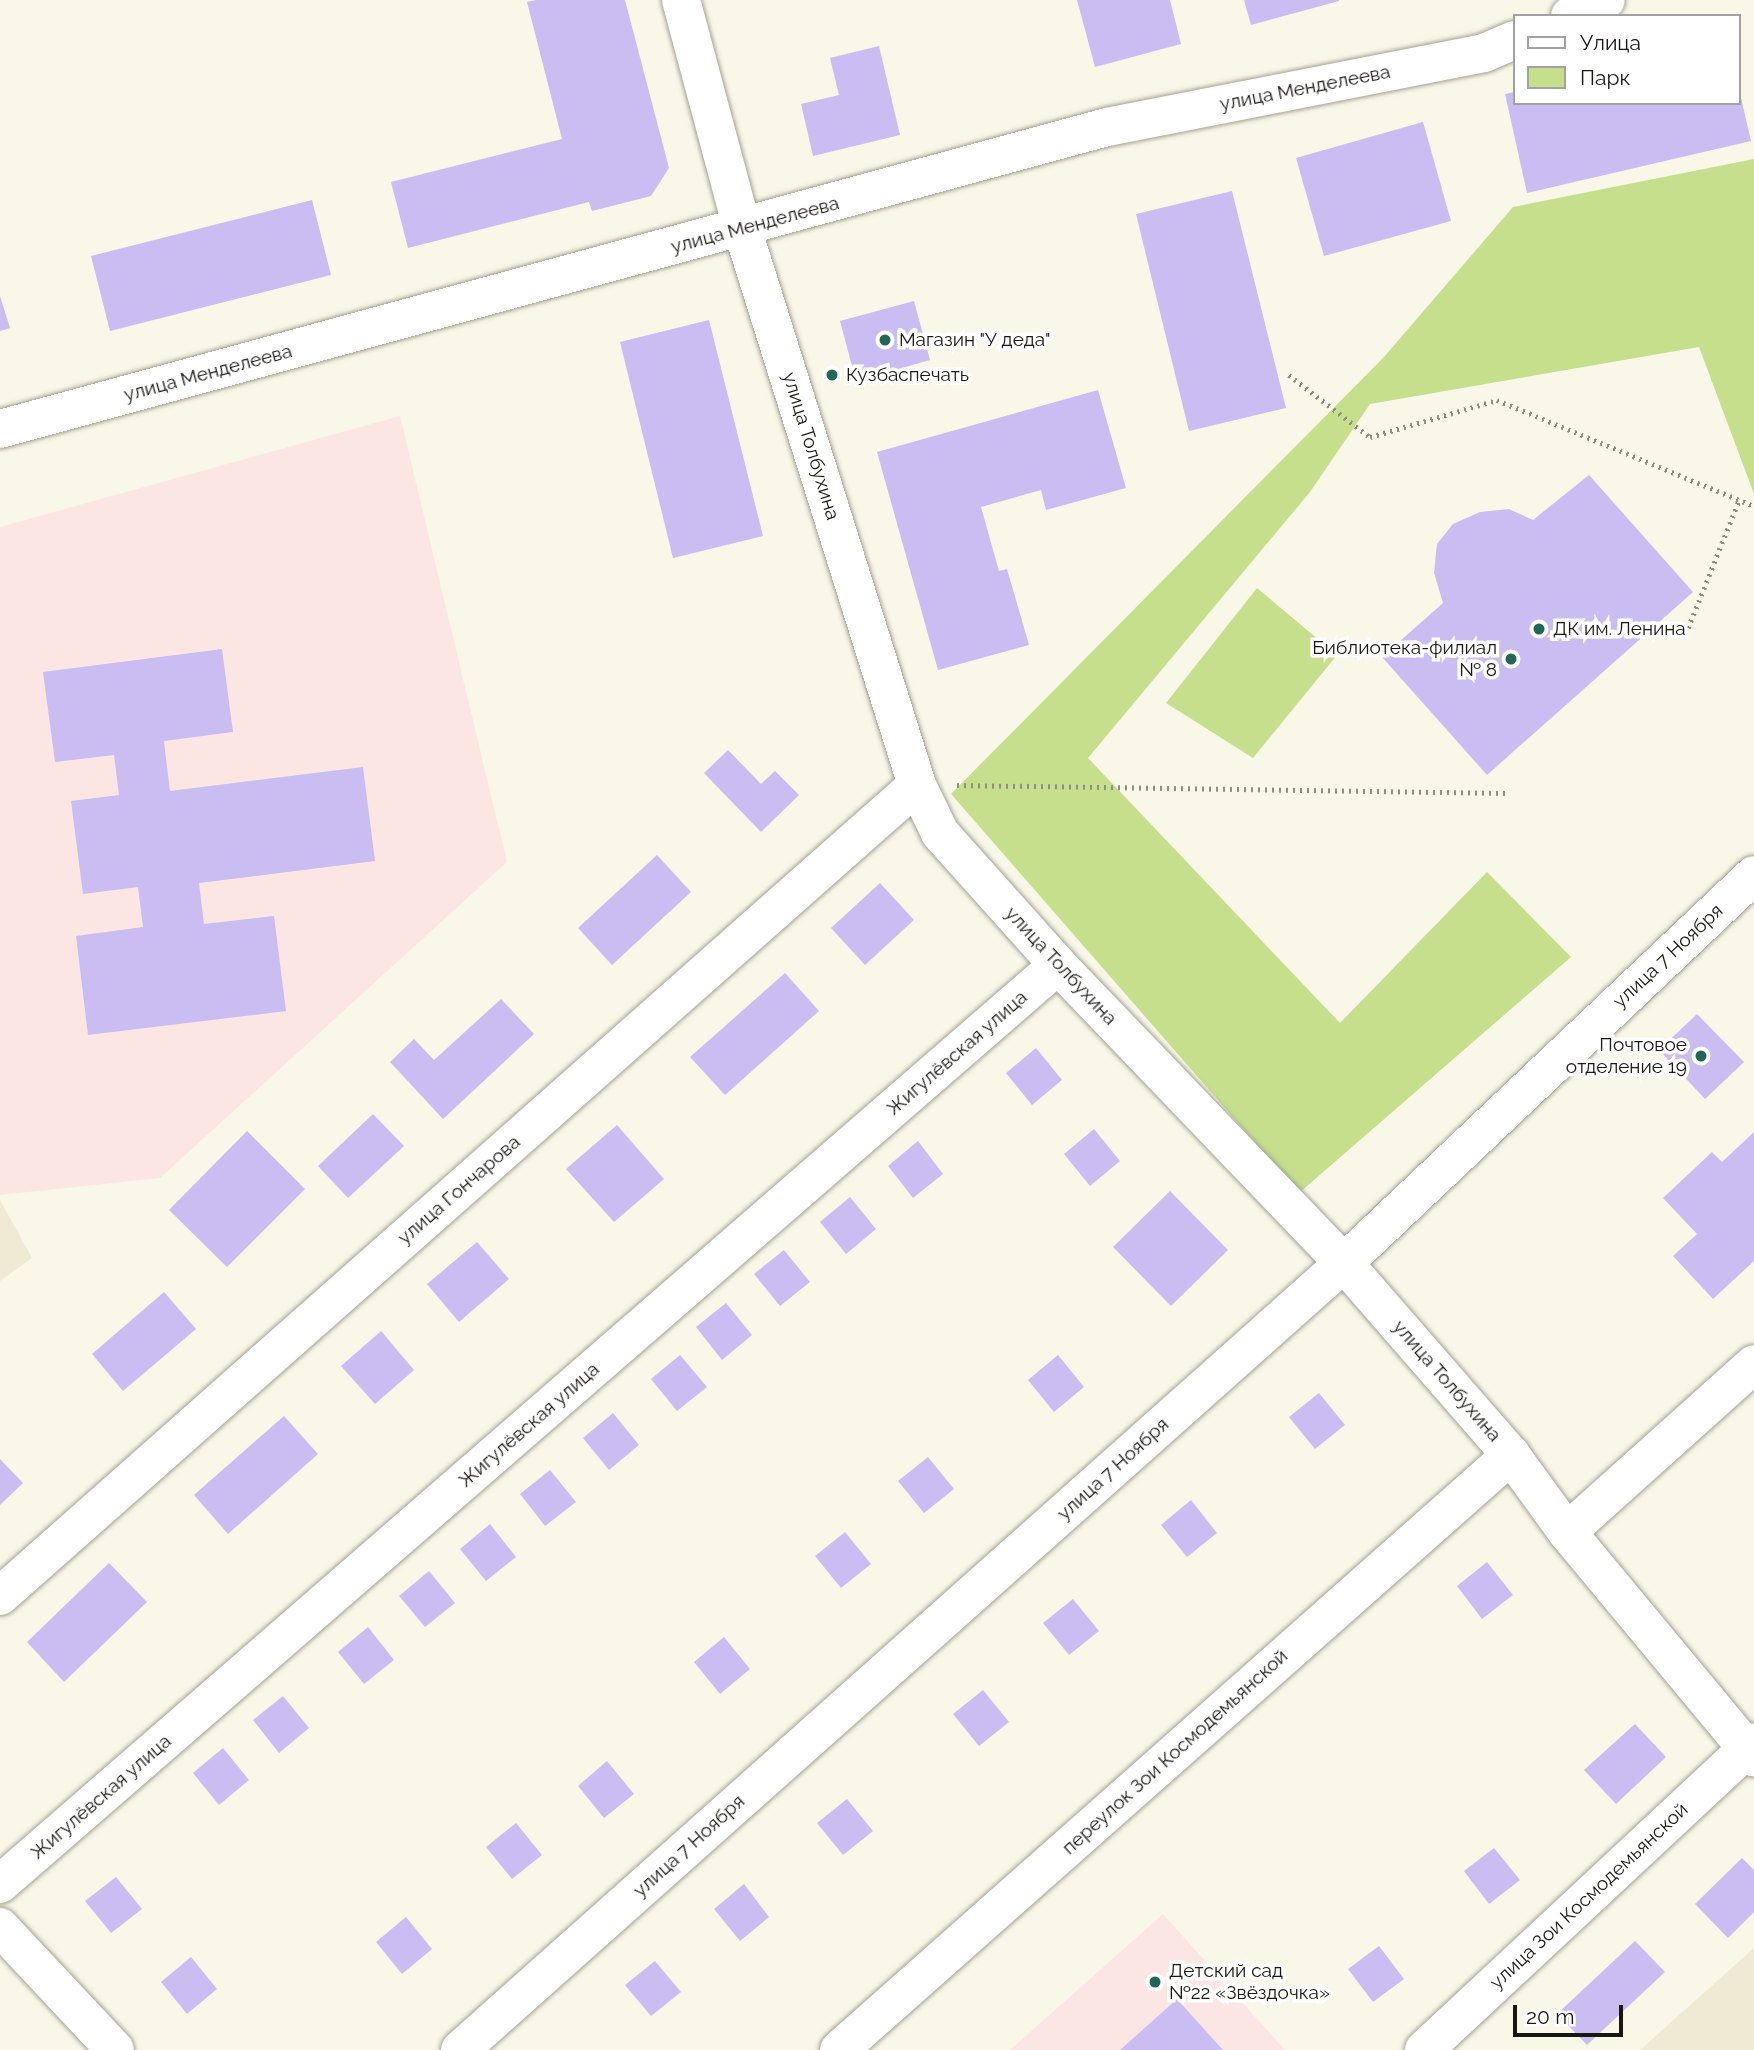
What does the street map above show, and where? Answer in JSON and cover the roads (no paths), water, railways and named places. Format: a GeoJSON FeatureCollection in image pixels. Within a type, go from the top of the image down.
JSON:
{"type":"FeatureCollection","features":[{"type":"Feature","properties":{"kind":"street","name":"улица Толбухина"},"geometry":{"type":"LineString","coordinates":[[681,0],[742,229],[917,785],[940,833],[1058,965],[1344,1263],[1511,1455],[1567,1532],[1751,1749]]}},
{"type":"Feature","properties":{"kind":"street"},"geometry":{"type":"LineString","coordinates":[[1574,14],[1606,0]]}},
{"type":"Feature","properties":{"kind":"street","name":"улица Менделеева"},"geometry":{"type":"LineString","coordinates":[[0,429],[742,229],[1107,127],[1485,52],[1512,41]]}},
{"type":"Feature","properties":{"kind":"street","name":"улица Гончарова"},"geometry":{"type":"LineString","coordinates":[[0,1596],[917,785]]}},
{"type":"Feature","properties":{"kind":"street","name":"улица 7 Ноября"},"geometry":{"type":"LineString","coordinates":[[460,2050],[1344,1263],[1754,875]]}},
{"type":"Feature","properties":{"kind":"street","name":"Жигулёвская улица"},"geometry":{"type":"LineString","coordinates":[[0,1884],[1058,965]]}},
{"type":"Feature","properties":{"kind":"street"},"geometry":{"type":"LineString","coordinates":[[1567,1532],[1754,1364]]}},
{"type":"Feature","properties":{"kind":"street","name":"переулок Зои Космодемьянской"},"geometry":{"type":"LineString","coordinates":[[839,2050],[1511,1455]]}},
{"type":"Feature","properties":{"kind":"street","name":"улица Зои Космодемьянской"},"geometry":{"type":"LineString","coordinates":[[1424,2050],[1751,1749]]}},
{"type":"Feature","properties":{"kind":"street"},"geometry":{"type":"LineString","coordinates":[[0,1927],[114,2050]]}},
{"type":"Feature","properties":{"kind":"place","name":"Магазин \"У деда\""},"geometry":{"type":"Point","coordinates":[885,340]}},
{"type":"Feature","properties":{"kind":"place","name":"Кузбаспечать"},"geometry":{"type":"Point","coordinates":[832,375]}},
{"type":"Feature","properties":{"kind":"place","name":"ДК им. Ленина"},"geometry":{"type":"Point","coordinates":[1539,629]}},
{"type":"Feature","properties":{"kind":"place","name":"Библиотека-филиал № 8"},"geometry":{"type":"Point","coordinates":[1511,659]}},
{"type":"Feature","properties":{"kind":"place","name":"Почтовое отделение 19"},"geometry":{"type":"Point","coordinates":[1701,1056]}},
{"type":"Feature","properties":{"kind":"place","name":"Детский сад №22 «Звёздочка»"},"geometry":{"type":"Point","coordinates":[1155,1982]}}]}
